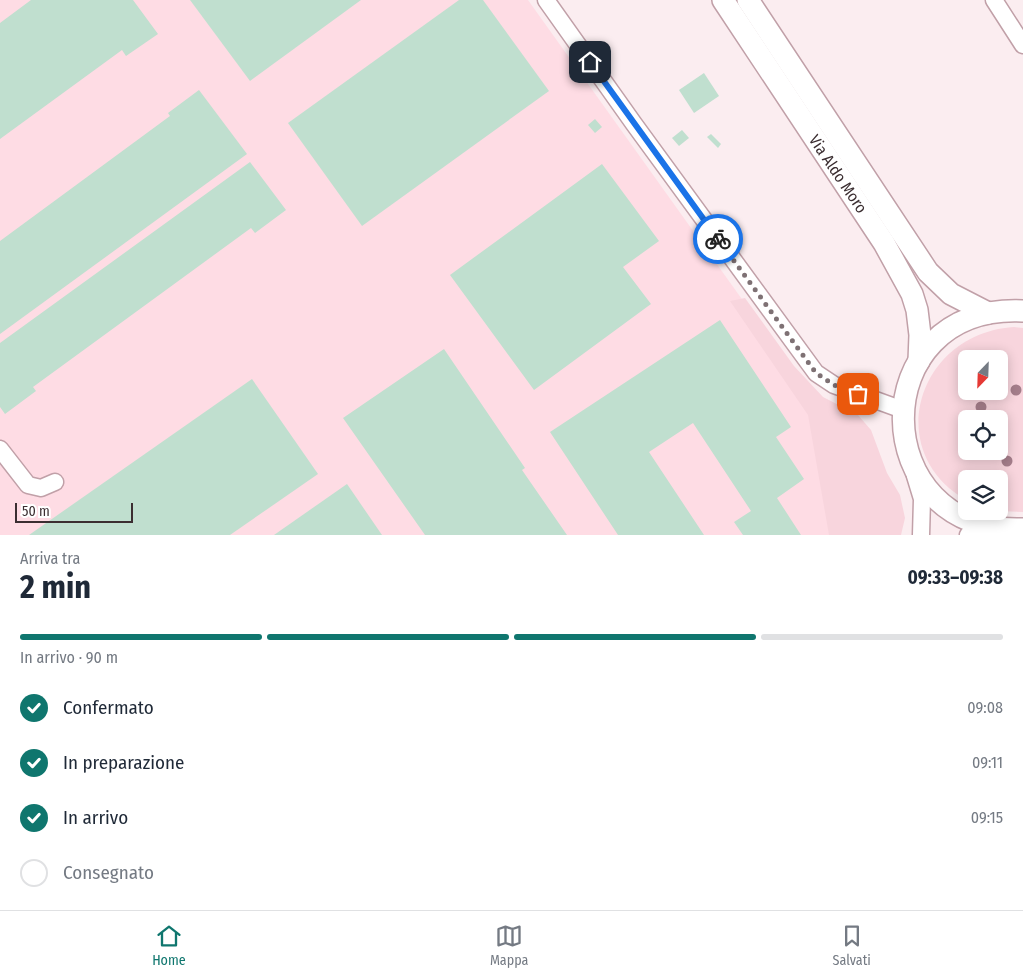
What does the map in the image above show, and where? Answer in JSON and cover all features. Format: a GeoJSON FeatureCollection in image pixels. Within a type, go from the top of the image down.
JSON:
{"type":"FeatureCollection","features":[{"type":"Feature","properties":{"kind":"main road","name":"Via Aldo Moro"},"geometry":{"type":"LineString","coordinates":[[723,0],[884,243],[912,294],[917,310],[920,335],[919,361]]}},
{"type":"Feature","properties":{"kind":"main road","name":"Via Aldo Moro"},"geometry":{"type":"LineString","coordinates":[[748,0],[928,272],[951,294],[988,312]]}},
{"type":"Feature","properties":{"kind":"main road","name":"Via Aldo Moro"},"geometry":{"type":"LineString","coordinates":[[1023,311],[988,312],[952,328],[932,345],[919,361],[906,388],[902,410],[903,432],[911,464],[924,486],[941,504],[977,531],[1023,530]]}},
{"type":"Feature","properties":{"kind":"street"},"geometry":{"type":"LineString","coordinates":[[546,0],[628,117],[816,373],[839,388],[902,410]]}},
{"type":"Feature","properties":{"kind":"street"},"geometry":{"type":"LineString","coordinates":[[994,0],[1023,45]]}},
{"type":"Feature","properties":{"kind":"street"},"geometry":{"type":"LineString","coordinates":[[0,450],[28,485],[41,488],[55,482]]}},
{"type":"Feature","properties":{"kind":"street"},"geometry":{"type":"LineString","coordinates":[[911,464],[922,499],[921,535]]}},
{"type":"Feature","properties":{"kind":"shaded area"},"geometry":{"type":"Polygon","coordinates":[[[0,0],[528,0],[814,400],[830,535],[0,535],[0,0]]]}},
{"type":"Feature","properties":{"kind":"shaded area"},"geometry":{"type":"Polygon","coordinates":[[[745,298],[794,366],[823,397],[858,415],[871,430],[887,473],[900,495],[905,518],[901,535],[829,535],[808,415],[730,301],[745,298]]]}},
{"type":"Feature","properties":{"kind":"shaded area"},"geometry":{"type":"Polygon","coordinates":[[[1014,327],[1023,328],[1023,512],[1008,511],[1008,470],[958,470],[958,494],[940,479],[924,453],[919,425],[922,397],[934,371],[954,350],[981,334],[1014,327]]]}},
{"type":"Feature","properties":{"kind":"building"},"geometry":{"type":"Polygon","coordinates":[[[31,0],[133,0],[158,34],[126,56],[122,50],[0,139],[0,23],[31,0]]]}},
{"type":"Feature","properties":{"kind":"building"},"geometry":{"type":"Polygon","coordinates":[[[190,0],[361,0],[250,81],[190,0]]]}},
{"type":"Feature","properties":{"kind":"building"},"geometry":{"type":"Polygon","coordinates":[[[459,0],[483,0],[549,91],[362,226],[288,123],[459,0]]]}},
{"type":"Feature","properties":{"kind":"building"},"geometry":{"type":"Polygon","coordinates":[[[704,73],[719,96],[694,113],[679,90],[704,73]]]}},
{"type":"Feature","properties":{"kind":"building"},"geometry":{"type":"Polygon","coordinates":[[[199,90],[247,154],[0,334],[0,241],[170,116],[168,113],[199,90]]]}},
{"type":"Feature","properties":{"kind":"building"},"geometry":{"type":"Polygon","coordinates":[[[595,119],[602,127],[595,133],[588,125],[595,119]]]}},
{"type":"Feature","properties":{"kind":"building"},"geometry":{"type":"Polygon","coordinates":[[[682,130],[689,138],[679,146],[672,138],[682,130]]]}},
{"type":"Feature","properties":{"kind":"building"},"geometry":{"type":"Polygon","coordinates":[[[711,134],[721,144],[718,148],[707,137],[711,134]]]}},
{"type":"Feature","properties":{"kind":"building"},"geometry":{"type":"Polygon","coordinates":[[[250,162],[286,210],[255,233],[251,228],[33,387],[36,391],[5,414],[0,407],[0,343],[250,162]]]}},
{"type":"Feature","properties":{"kind":"building"},"geometry":{"type":"Polygon","coordinates":[[[602,164],[659,241],[623,267],[651,304],[534,390],[450,275],[602,164]]]}},
{"type":"Feature","properties":{"kind":"building"},"geometry":{"type":"Polygon","coordinates":[[[720,320],[791,427],[776,437],[804,479],[777,498],[801,535],[743,535],[734,522],[751,511],[693,423],[649,452],[704,535],[618,535],[550,432],[720,320]]]}},
{"type":"Feature","properties":{"kind":"building"},"geometry":{"type":"Polygon","coordinates":[[[444,349],[525,468],[522,470],[567,535],[425,535],[343,418],[444,349]]]}},
{"type":"Feature","properties":{"kind":"building"},"geometry":{"type":"Polygon","coordinates":[[[252,379],[318,474],[230,535],[29,535],[252,379]]]}},
{"type":"Feature","properties":{"kind":"building"},"geometry":{"type":"Polygon","coordinates":[[[347,484],[382,535],[274,535],[347,484]]]}},
{"type":"Feature","properties":{"kind":"way so far"},"geometry":{"type":"LineString","coordinates":[[718,239],[816,373],[834,385],[858,394]]}},
{"type":"Feature","properties":{"kind":"route"},"geometry":{"type":"LineString","coordinates":[[590,62],[718,239]]}}]}
